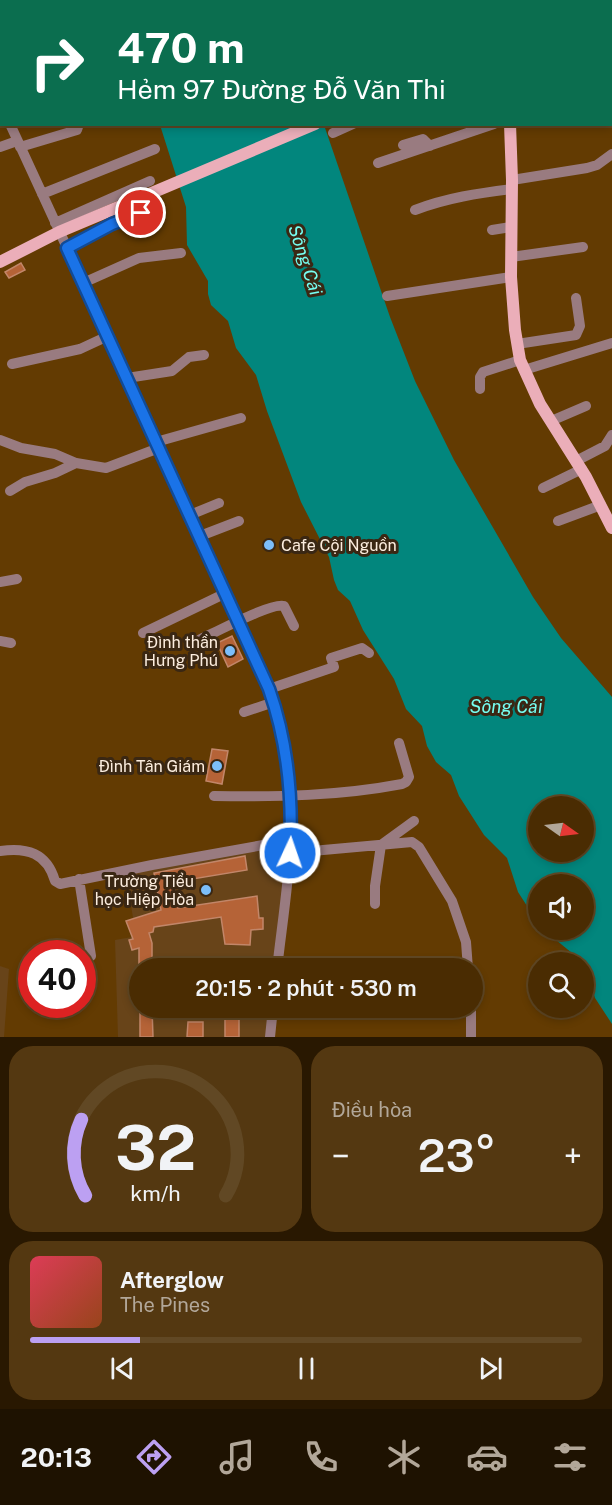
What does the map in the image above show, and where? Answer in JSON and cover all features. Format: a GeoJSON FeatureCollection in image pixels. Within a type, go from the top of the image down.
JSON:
{"type":"FeatureCollection","features":[{"type":"Feature","properties":{"kind":"main road"},"geometry":{"type":"LineString","coordinates":[[0,262],[57,227],[104,213],[310,126]]}},
{"type":"Feature","properties":{"kind":"main road"},"geometry":{"type":"LineString","coordinates":[[510,126],[511,277],[517,345],[522,365],[540,404],[579,465],[612,526]]}},
{"type":"Feature","properties":{"kind":"street"},"geometry":{"type":"LineString","coordinates":[[11,126],[269,689],[287,755],[291,797],[290,853],[278,958]]}},
{"type":"Feature","properties":{"kind":"street"},"geometry":{"type":"LineString","coordinates":[[333,133],[349,126]]}},
{"type":"Feature","properties":{"kind":"street"},"geometry":{"type":"LineString","coordinates":[[378,163],[488,126]]}},
{"type":"Feature","properties":{"kind":"street"},"geometry":{"type":"LineString","coordinates":[[0,147],[19,144],[78,127]]}},
{"type":"Feature","properties":{"kind":"street"},"geometry":{"type":"LineString","coordinates":[[403,145],[423,139],[430,146]]}},
{"type":"Feature","properties":{"kind":"street"},"geometry":{"type":"LineString","coordinates":[[42,194],[155,149]]}},
{"type":"Feature","properties":{"kind":"street"},"geometry":{"type":"LineString","coordinates":[[415,210],[434,203],[587,168],[597,165],[612,154]]}},
{"type":"Feature","properties":{"kind":"street"},"geometry":{"type":"LineString","coordinates":[[57,227],[150,181]]}},
{"type":"Feature","properties":{"kind":"street"},"geometry":{"type":"LineString","coordinates":[[67,248],[112,224],[156,207]]}},
{"type":"Feature","properties":{"kind":"street"},"geometry":{"type":"LineString","coordinates":[[492,230],[511,227]]}},
{"type":"Feature","properties":{"kind":"street"},"geometry":{"type":"LineString","coordinates":[[511,257],[583,247]]}},
{"type":"Feature","properties":{"kind":"street"},"geometry":{"type":"LineString","coordinates":[[83,283],[139,258],[181,253]]}},
{"type":"Feature","properties":{"kind":"street"},"geometry":{"type":"LineString","coordinates":[[387,296],[511,277]]}},
{"type":"Feature","properties":{"kind":"street"},"geometry":{"type":"LineString","coordinates":[[517,345],[576,335],[580,326],[576,298]]}},
{"type":"Feature","properties":{"kind":"street"},"geometry":{"type":"LineString","coordinates":[[12,364],[80,349],[108,336]]}},
{"type":"Feature","properties":{"kind":"street"},"geometry":{"type":"LineString","coordinates":[[480,389],[480,377],[483,372],[612,343]]}},
{"type":"Feature","properties":{"kind":"street"},"geometry":{"type":"LineString","coordinates":[[127,378],[172,371],[189,357],[204,355]]}},
{"type":"Feature","properties":{"kind":"street"},"geometry":{"type":"LineString","coordinates":[[551,421],[586,406]]}},
{"type":"Feature","properties":{"kind":"street"},"geometry":{"type":"LineString","coordinates":[[0,440],[21,448],[55,454],[76,463],[102,468],[110,467],[158,445],[241,418]]}},
{"type":"Feature","properties":{"kind":"street"},"geometry":{"type":"LineString","coordinates":[[543,488],[605,446],[612,435]]}},
{"type":"Feature","properties":{"kind":"street"},"geometry":{"type":"LineString","coordinates":[[10,491],[25,482],[56,473],[76,463]]}},
{"type":"Feature","properties":{"kind":"street"},"geometry":{"type":"LineString","coordinates":[[190,515],[219,503]]}},
{"type":"Feature","properties":{"kind":"street"},"geometry":{"type":"LineString","coordinates":[[558,521],[601,506]]}},
{"type":"Feature","properties":{"kind":"street"},"geometry":{"type":"LineString","coordinates":[[200,536],[239,521]]}},
{"type":"Feature","properties":{"kind":"street"},"geometry":{"type":"LineString","coordinates":[[0,582],[17,579]]}},
{"type":"Feature","properties":{"kind":"street"},"geometry":{"type":"LineString","coordinates":[[143,633],[226,593]]}},
{"type":"Feature","properties":{"kind":"street"},"geometry":{"type":"LineString","coordinates":[[199,640],[251,615],[281,605],[294,626]]}},
{"type":"Feature","properties":{"kind":"street"},"geometry":{"type":"LineString","coordinates":[[269,689],[334,668],[331,658],[345,652],[362,648],[369,653]]}},
{"type":"Feature","properties":{"kind":"street"},"geometry":{"type":"LineString","coordinates":[[244,712],[273,702]]}},
{"type":"Feature","properties":{"kind":"street"},"geometry":{"type":"LineString","coordinates":[[214,796],[327,795],[406,782],[409,777],[399,743]]}},
{"type":"Feature","properties":{"kind":"street"},"geometry":{"type":"LineString","coordinates":[[375,904],[375,886],[381,845],[414,821]]}},
{"type":"Feature","properties":{"kind":"street"},"geometry":{"type":"LineString","coordinates":[[0,851],[20,849],[42,859],[49,864],[56,883],[291,840]]}},
{"type":"Feature","properties":{"kind":"street"},"geometry":{"type":"LineString","coordinates":[[290,853],[412,842],[420,847],[452,900],[466,942],[467,958]]}},
{"type":"Feature","properties":{"kind":"street"},"geometry":{"type":"LineString","coordinates":[[79,879],[89,940]]}},
{"type":"Feature","properties":{"kind":"street"},"geometry":{"type":"LineString","coordinates":[[270,1037],[272,1018]]}},
{"type":"Feature","properties":{"kind":"street"},"geometry":{"type":"LineString","coordinates":[[471,1018],[471,1037]]}},
{"type":"Feature","properties":{"kind":"shaded area"},"geometry":{"type":"Polygon","coordinates":[[[268,847],[288,851],[277,958],[129,958],[129,1018],[271,1018],[269,1037],[118,1037],[115,940],[132,937],[126,921],[133,918],[126,873],[268,847]]]}},
{"type":"Feature","properties":{"kind":"shaded area"},"geometry":{"type":"Polygon","coordinates":[[[0,966],[9,969],[4,1037],[0,1037],[0,966]]]}},
{"type":"Feature","properties":{"kind":"water","name":"Sông Cái"},"geometry":{"type":"Polygon","coordinates":[[[160,126],[324,126],[390,317],[415,381],[454,460],[533,597],[561,638],[612,697],[612,1024],[594,995],[594,952],[571,952],[556,940],[594,940],[594,874],[528,874],[528,908],[518,892],[507,858],[484,835],[459,796],[451,775],[436,762],[427,746],[422,726],[406,709],[394,679],[363,630],[350,601],[338,590],[329,557],[301,502],[256,375],[236,348],[228,321],[211,305],[208,281],[187,245],[186,207],[160,126]]]}},
{"type":"Feature","properties":{"kind":"building"},"geometry":{"type":"Polygon","coordinates":[[[21,263],[25,270],[9,278],[5,272],[21,263]]]}},
{"type":"Feature","properties":{"kind":"building","name":"Đình thần Hưng Phú"},"geometry":{"type":"Polygon","coordinates":[[[232,636],[243,659],[228,667],[217,643],[232,636]]]}},
{"type":"Feature","properties":{"kind":"building","name":"Đình Tân Giám"},"geometry":{"type":"Polygon","coordinates":[[[212,749],[228,751],[222,784],[206,781],[212,749]]]}},
{"type":"Feature","properties":{"kind":"building"},"geometry":{"type":"Polygon","coordinates":[[[245,856],[247,870],[174,882],[178,908],[257,896],[259,918],[263,918],[263,929],[251,930],[250,945],[225,944],[221,917],[154,927],[153,932],[149,933],[152,958],[139,958],[139,948],[132,950],[129,940],[133,939],[126,921],[161,910],[154,873],[245,856]]]}},
{"type":"Feature","properties":{"kind":"building"},"geometry":{"type":"Polygon","coordinates":[[[140,1018],[152,1018],[153,1037],[140,1037],[140,1018]]]}},
{"type":"Feature","properties":{"kind":"building"},"geometry":{"type":"Polygon","coordinates":[[[225,1018],[239,1018],[239,1037],[225,1037],[225,1018]]]}},
{"type":"Feature","properties":{"kind":"building"},"geometry":{"type":"Polygon","coordinates":[[[188,1022],[203,1022],[203,1037],[187,1037],[188,1022]]]}},
{"type":"Feature","properties":{"kind":"place","name":"Cafe Cội Nguồn"},"geometry":{"type":"Point","coordinates":[269,545]}},
{"type":"Feature","properties":{"kind":"place","name":"Đình thần Hưng Phú"},"geometry":{"type":"Point","coordinates":[230,651]}},
{"type":"Feature","properties":{"kind":"place","name":"Đình Tân Giám"},"geometry":{"type":"Point","coordinates":[217,766]}},
{"type":"Feature","properties":{"kind":"place","name":"Trường Tiểu học Hiệp Hòa"},"geometry":{"type":"Point","coordinates":[206,890]}},
{"type":"Feature","properties":{"kind":"route"},"geometry":{"type":"LineString","coordinates":[[141,213],[112,224],[67,248],[269,689],[287,755],[292,814],[290,853]]}}]}
